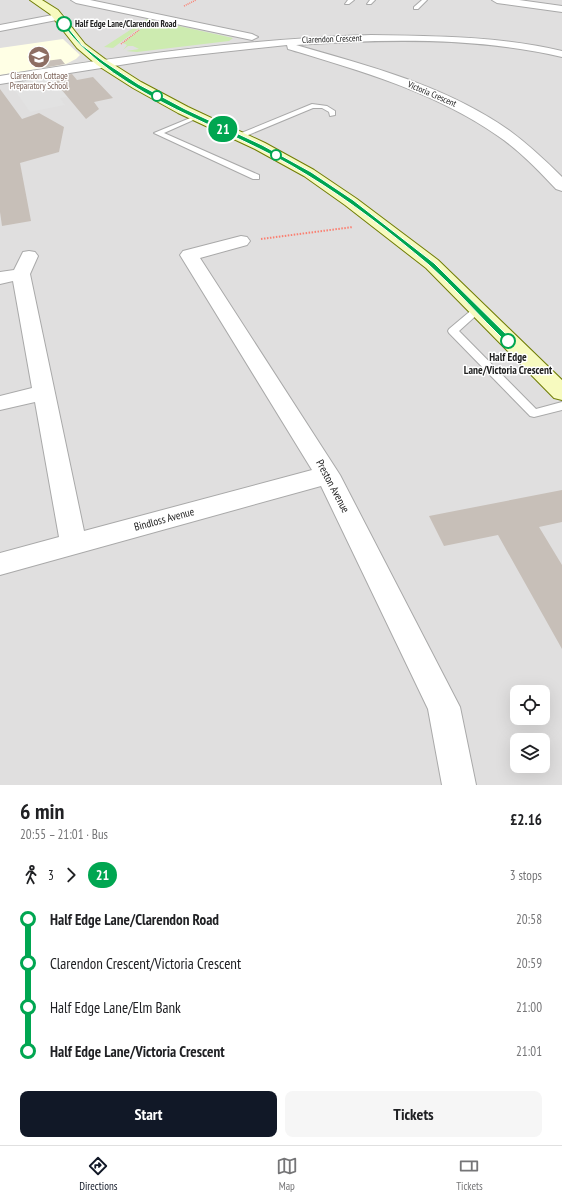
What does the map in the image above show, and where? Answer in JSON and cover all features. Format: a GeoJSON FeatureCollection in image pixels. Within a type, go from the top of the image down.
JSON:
{"type":"FeatureCollection","features":[{"type":"Feature","properties":{"kind":"main road"},"geometry":{"type":"LineString","coordinates":[[35,0],[58,17],[81,46],[101,62],[137,85],[309,173],[351,202],[432,264],[562,393]]}},
{"type":"Feature","properties":{"kind":"street"},"geometry":{"type":"LineString","coordinates":[[76,0],[266,40],[268,42]]}},
{"type":"Feature","properties":{"kind":"street"},"geometry":{"type":"LineString","coordinates":[[497,0],[562,9]]}},
{"type":"Feature","properties":{"kind":"street"},"geometry":{"type":"LineString","coordinates":[[0,28],[58,17]]}},
{"type":"Feature","properties":{"kind":"street","name":"Clarendon Crescent"},"geometry":{"type":"LineString","coordinates":[[0,80],[101,62],[196,49],[281,41],[372,38],[458,40],[519,46],[562,54]]}},
{"type":"Feature","properties":{"kind":"street","name":"Victoria Crescent"},"geometry":{"type":"LineString","coordinates":[[281,41],[283,44],[398,79],[466,108],[490,122],[517,142],[549,170],[562,186]]}},
{"type":"Feature","properties":{"kind":"street","name":"Preston Avenue"},"geometry":{"type":"LineString","coordinates":[[241,241],[189,256],[328,475],[444,707],[459,785]]}},
{"type":"Feature","properties":{"kind":"street"},"geometry":{"type":"LineString","coordinates":[[17,269],[73,543]]}},
{"type":"Feature","properties":{"kind":"street"},"geometry":{"type":"LineString","coordinates":[[0,403],[43,393]]}},
{"type":"Feature","properties":{"kind":"street","name":"Bindloss Avenue"},"geometry":{"type":"LineString","coordinates":[[0,564],[328,475]]}},
{"type":"Feature","properties":{"kind":"lane"},"geometry":{"type":"LineString","coordinates":[[347,4],[352,0]]}},
{"type":"Feature","properties":{"kind":"lane"},"geometry":{"type":"LineString","coordinates":[[416,8],[425,0]]}},
{"type":"Feature","properties":{"kind":"lane"},"geometry":{"type":"LineString","coordinates":[[238,136],[312,106],[329,108],[332,111],[332,115]]}},
{"type":"Feature","properties":{"kind":"lane"},"geometry":{"type":"LineString","coordinates":[[197,117],[158,133],[256,177]]}},
{"type":"Feature","properties":{"kind":"lane"},"geometry":{"type":"LineString","coordinates":[[477,310],[452,331],[534,413],[562,406]]}},
{"type":"Feature","properties":{"kind":"path"},"geometry":{"type":"LineString","coordinates":[[101,62],[155,17]]}},
{"type":"Feature","properties":{"kind":"path"},"geometry":{"type":"LineString","coordinates":[[241,241],[380,224]]}},
{"type":"Feature","properties":{"kind":"shaded area"},"geometry":{"type":"Polygon","coordinates":[[[0,0],[562,0],[562,785],[0,785],[0,0]]]}},
{"type":"Feature","properties":{"kind":"shaded area","name":"Clarendon Cottage Preparatory School"},"geometry":{"type":"Polygon","coordinates":[[[63,39],[80,55],[76,59],[66,64],[0,75],[0,48],[63,39]]]}},
{"type":"Feature","properties":{"kind":"shaded area"},"geometry":{"type":"Polygon","coordinates":[[[58,77],[74,96],[60,98],[65,105],[30,112],[11,85],[58,77]]]}},
{"type":"Feature","properties":{"kind":"green space"},"geometry":{"type":"Polygon","coordinates":[[[147,19],[150,20],[113,48],[104,47],[147,19]]]}},
{"type":"Feature","properties":{"kind":"green space"},"geometry":{"type":"Polygon","coordinates":[[[152,20],[233,38],[229,41],[137,52],[126,51],[139,49],[133,46],[128,46],[123,50],[127,45],[123,43],[152,20]]]}},
{"type":"Feature","properties":{"kind":"building"},"geometry":{"type":"Polygon","coordinates":[[[61,59],[65,64],[43,68],[38,62],[61,59]]]}},
{"type":"Feature","properties":{"kind":"building"},"geometry":{"type":"Polygon","coordinates":[[[72,74],[77,80],[93,77],[113,98],[94,102],[99,109],[86,119],[51,77],[72,74]]]}},
{"type":"Feature","properties":{"kind":"building"},"geometry":{"type":"Polygon","coordinates":[[[0,89],[22,119],[39,113],[64,127],[59,152],[20,163],[31,221],[2,226],[0,212],[0,89]]]}},
{"type":"Feature","properties":{"kind":"building"},"geometry":{"type":"Polygon","coordinates":[[[562,490],[562,522],[539,527],[562,565],[562,649],[498,535],[444,546],[429,516],[562,490]]]}},
{"type":"Feature","properties":{"kind":"bus line","name":"21"},"geometry":{"type":"LineString","coordinates":[[64,24],[81,46],[101,62],[137,85],[183,110],[260,146],[309,173],[351,202],[432,264],[508,341]]}},
{"type":"Feature","properties":{"kind":"place","name":"Half Edge Lane/Clarendon Road"},"geometry":{"type":"Point","coordinates":[64,24]}},
{"type":"Feature","properties":{"kind":"place","name":"Clarendon Cottage Preparatory School"},"geometry":{"type":"Point","coordinates":[39,57]}},
{"type":"Feature","properties":{"kind":"place","name":"Half Edge Lane/Victoria Crescent"},"geometry":{"type":"Point","coordinates":[508,341]}}]}
